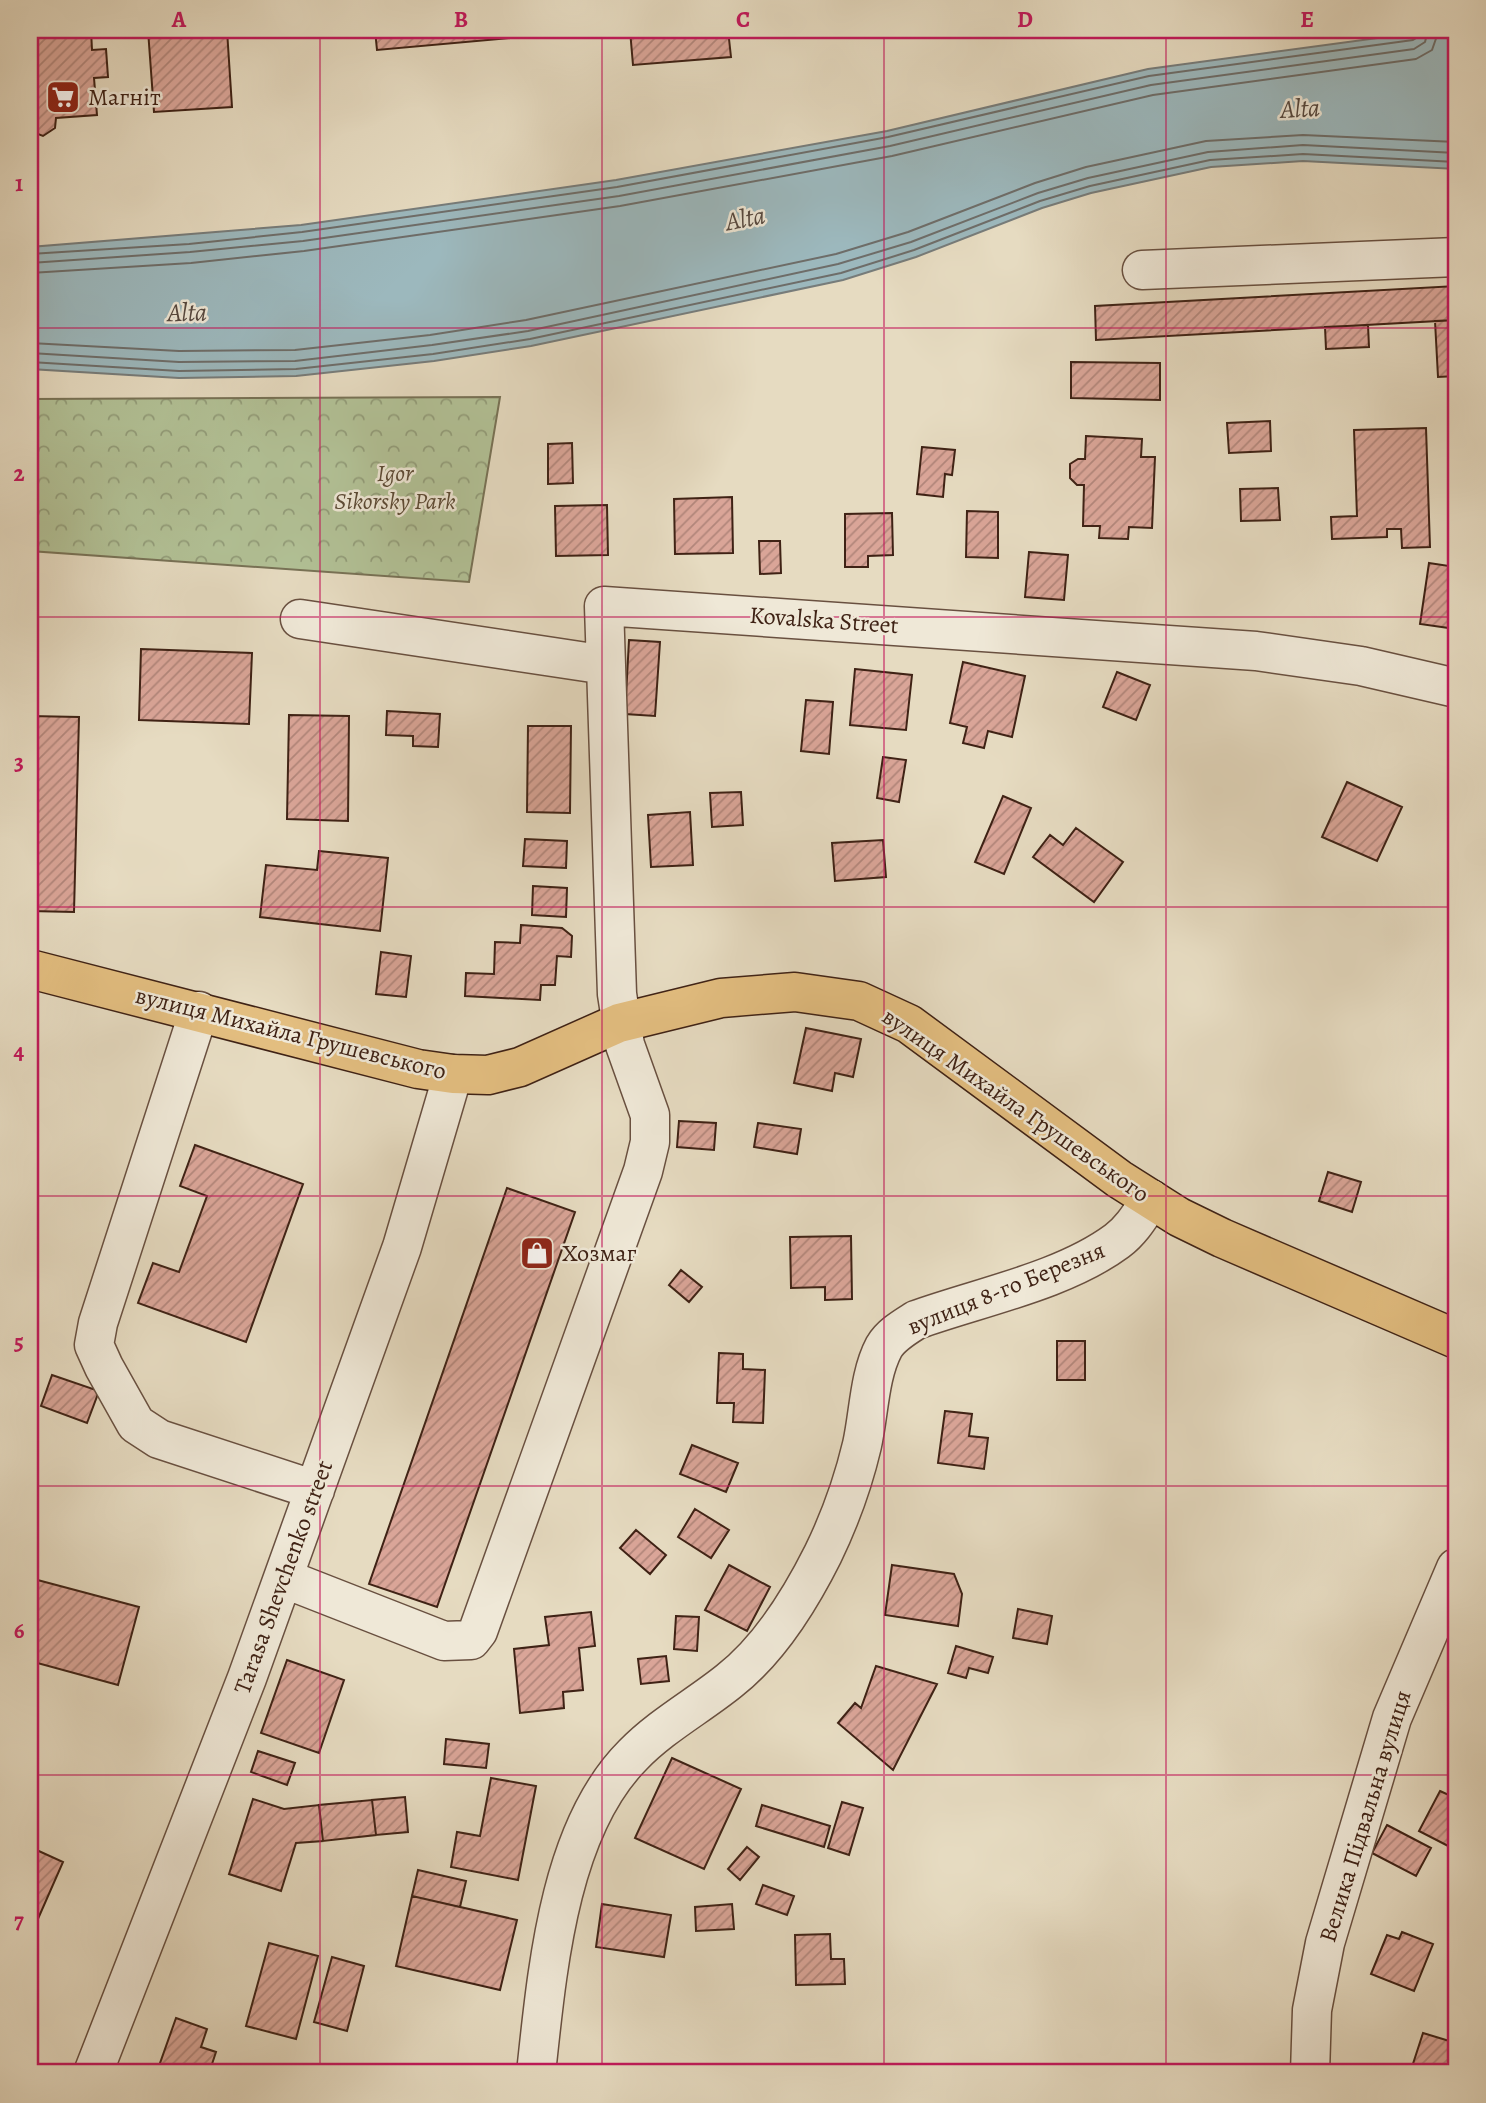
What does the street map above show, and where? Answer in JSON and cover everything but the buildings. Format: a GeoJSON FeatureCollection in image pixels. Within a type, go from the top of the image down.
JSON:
{"type":"FeatureCollection","features":[{"type":"Feature","properties":{"kind":"main road","name":"вулиця Михайла Грушевського"},"geometry":{"type":"LineString","coordinates":[[30,969],[418,1069],[453,1074],[488,1075],[520,1067],[619,1023],[678,1006],[760,993],[795,992],[859,1001],[909,1024],[1119,1180],[1151,1199],[1222,1238],[1456,1339]]}},
{"type":"Feature","properties":{"kind":"street"},"geometry":{"type":"LineString","coordinates":[[1142,270],[1456,257]]}},
{"type":"Feature","properties":{"kind":"street","name":"Kovalska Street"},"geometry":{"type":"LineString","coordinates":[[283,1578],[443,1641],[471,1640],[478,1631],[643,1171],[650,1142],[650,1115],[619,1023],[604,606],[1256,651],[1374,668],[1456,688]]}},
{"type":"Feature","properties":{"kind":"street"},"geometry":{"type":"LineString","coordinates":[[300,619],[606,665]]}},
{"type":"Feature","properties":{"kind":"street"},"geometry":{"type":"LineString","coordinates":[[199,1011],[98,1323],[94,1345],[104,1367],[142,1430],[159,1439],[315,1490]]}},
{"type":"Feature","properties":{"kind":"street","name":"Tarasa Shevchenko street"},"geometry":{"type":"LineString","coordinates":[[93,2073],[315,1490],[402,1247],[453,1074]]}},
{"type":"Feature","properties":{"kind":"street","name":"вулиця 8-го Березня"},"geometry":{"type":"LineString","coordinates":[[536,2073],[547,1981],[562,1899],[594,1812],[632,1755],[753,1660],[787,1615],[821,1558],[845,1503],[854,1478],[873,1384],[884,1348],[904,1327],[916,1320],[1048,1275],[1102,1251],[1131,1228],[1151,1199]]}},
{"type":"Feature","properties":{"kind":"street","name":"Велика Підвальна вулиця"},"geometry":{"type":"LineString","coordinates":[[1310,2073],[1312,2010],[1325,1943],[1392,1718],[1456,1568]]}},
{"type":"Feature","properties":{"kind":"green space","name":"Igor Sikorsky Park"},"geometry":{"type":"Polygon","coordinates":[[[500,397],[469,582],[30,551],[30,399],[500,397]]]}},
{"type":"Feature","properties":{"kind":"water","name":"Alta"},"geometry":{"type":"Polygon","coordinates":[[[1437,30],[1456,30],[1456,169],[1303,161],[1211,167],[1091,193],[1042,208],[916,257],[843,280],[531,346],[434,361],[296,376],[179,378],[30,369],[30,247],[301,225],[616,180],[887,131],[1148,69],[1437,30]]]}},
{"type":"Feature","properties":{"kind":"place","name":"Магніт"},"geometry":{"type":"Point","coordinates":[63,97]}},
{"type":"Feature","properties":{"kind":"place","name":"Хозмаг"},"geometry":{"type":"Point","coordinates":[537,1253]}}]}
